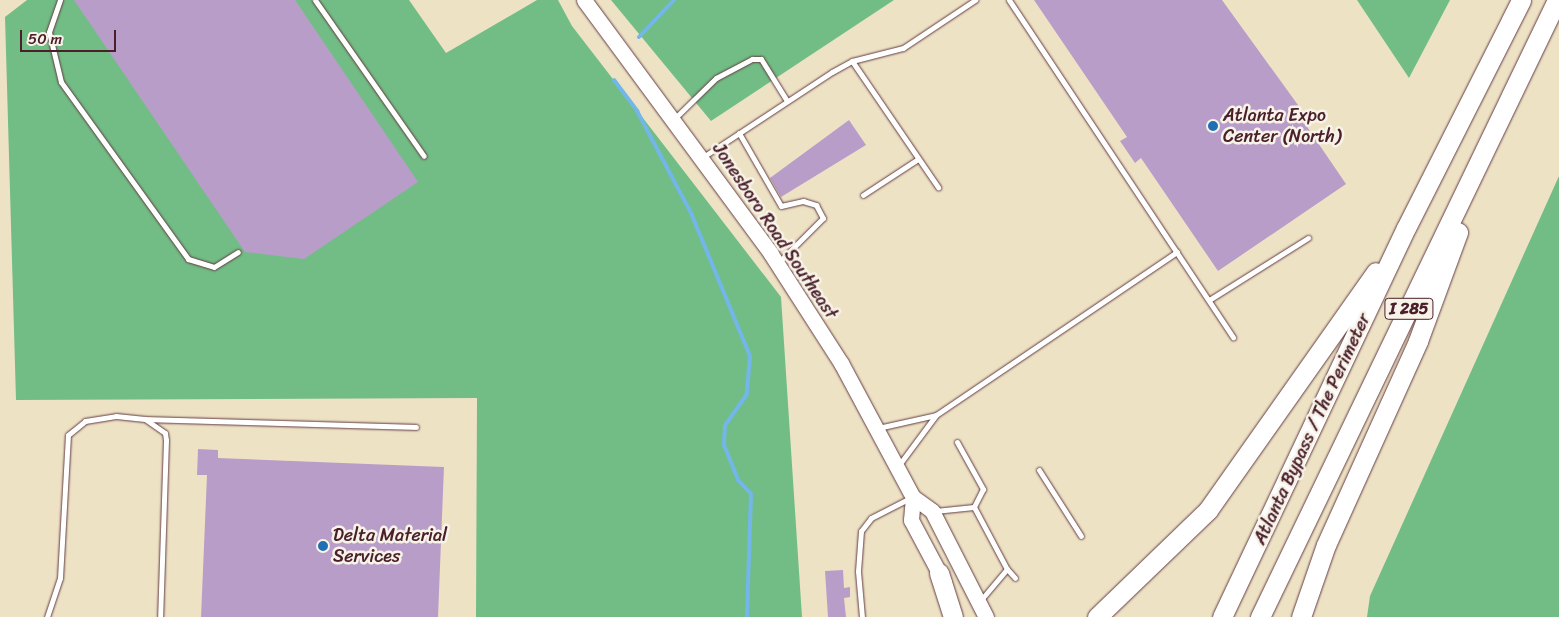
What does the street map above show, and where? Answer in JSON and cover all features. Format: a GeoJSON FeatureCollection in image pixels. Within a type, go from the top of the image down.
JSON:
{"type":"FeatureCollection","features":[{"type":"Feature","properties":{"kind":"highway","name":"Atlanta Bypass / The Perimeter"},"geometry":{"type":"LineString","coordinates":[[1222,617],[1406,228],[1521,0]]}},
{"type":"Feature","properties":{"kind":"highway","name":"Atlanta Bypass / The Perimeter"},"geometry":{"type":"LineString","coordinates":[[1260,617],[1486,151],[1557,0]]}},
{"type":"Feature","properties":{"kind":"highway"},"geometry":{"type":"LineString","coordinates":[[1301,617],[1326,545],[1418,341],[1486,151]]}},
{"type":"Feature","properties":{"kind":"highway"},"geometry":{"type":"LineString","coordinates":[[1097,617],[1164,557],[1218,497],[1406,228]]}},
{"type":"Feature","properties":{"kind":"highway"},"geometry":{"type":"LineString","coordinates":[[939,573],[953,617]]}},
{"type":"Feature","properties":{"kind":"main road","name":"Jonesboro Road Southeast"},"geometry":{"type":"LineString","coordinates":[[584,0],[702,158],[778,264],[841,363],[913,497],[932,511],[986,617]]}},
{"type":"Feature","properties":{"kind":"main road"},"geometry":{"type":"LineString","coordinates":[[913,497],[911,520],[960,617]]}},
{"type":"Feature","properties":{"kind":"lane"},"geometry":{"type":"LineString","coordinates":[[60,0],[49,32],[61,82],[188,259],[214,267],[238,252]]}},
{"type":"Feature","properties":{"kind":"lane"},"geometry":{"type":"LineString","coordinates":[[315,0],[424,156]]}},
{"type":"Feature","properties":{"kind":"lane"},"geometry":{"type":"LineString","coordinates":[[702,158],[787,101],[852,61],[903,48],[975,0]]}},
{"type":"Feature","properties":{"kind":"lane"},"geometry":{"type":"LineString","coordinates":[[1009,0],[1233,337]]}},
{"type":"Feature","properties":{"kind":"lane"},"geometry":{"type":"LineString","coordinates":[[674,120],[716,78],[752,59],[761,59],[787,101]]}},
{"type":"Feature","properties":{"kind":"lane"},"geometry":{"type":"LineString","coordinates":[[852,61],[938,187]]}},
{"type":"Feature","properties":{"kind":"lane"},"geometry":{"type":"LineString","coordinates":[[739,133],[781,206],[803,200],[816,205],[823,218],[778,264]]}},
{"type":"Feature","properties":{"kind":"lane"},"geometry":{"type":"LineString","coordinates":[[863,195],[918,158]]}},
{"type":"Feature","properties":{"kind":"lane"},"geometry":{"type":"LineString","coordinates":[[1209,300],[1308,238]]}},
{"type":"Feature","properties":{"kind":"lane"},"geometry":{"type":"LineString","coordinates":[[897,467],[936,415],[1177,252]]}},
{"type":"Feature","properties":{"kind":"lane"},"geometry":{"type":"LineString","coordinates":[[876,428],[936,415]]}},
{"type":"Feature","properties":{"kind":"lane"},"geometry":{"type":"LineString","coordinates":[[47,617],[60,578],[68,435],[86,421],[116,416],[145,419],[416,427]]}},
{"type":"Feature","properties":{"kind":"lane"},"geometry":{"type":"LineString","coordinates":[[145,419],[165,433],[169,452],[160,617]]}},
{"type":"Feature","properties":{"kind":"lane"},"geometry":{"type":"LineString","coordinates":[[957,442],[972,466],[983,489],[974,507]]}},
{"type":"Feature","properties":{"kind":"lane"},"geometry":{"type":"LineString","coordinates":[[1039,470],[1081,536]]}},
{"type":"Feature","properties":{"kind":"lane"},"geometry":{"type":"LineString","coordinates":[[862,617],[858,570],[861,531],[871,518],[913,497]]}},
{"type":"Feature","properties":{"kind":"lane"},"geometry":{"type":"LineString","coordinates":[[932,511],[974,507]]}},
{"type":"Feature","properties":{"kind":"lane"},"geometry":{"type":"LineString","coordinates":[[974,507],[1007,569],[1015,578]]}},
{"type":"Feature","properties":{"kind":"lane"},"geometry":{"type":"LineString","coordinates":[[979,603],[1007,569]]}},
{"type":"Feature","properties":{"kind":"green space"},"geometry":{"type":"Polygon","coordinates":[[[27,0],[409,0],[446,53],[537,0],[558,0],[572,26],[781,297],[802,617],[476,617],[477,398],[16,400],[5,17],[27,0]]]}},
{"type":"Feature","properties":{"kind":"green space"},"geometry":{"type":"Polygon","coordinates":[[[611,0],[894,0],[711,121],[611,0]]]}},
{"type":"Feature","properties":{"kind":"green space"},"geometry":{"type":"Polygon","coordinates":[[[1357,0],[1450,0],[1409,78],[1357,0]]]}},
{"type":"Feature","properties":{"kind":"green space"},"geometry":{"type":"Polygon","coordinates":[[[1559,176],[1559,617],[1367,617],[1370,596],[1559,176]]]}},
{"type":"Feature","properties":{"kind":"building"},"geometry":{"type":"Polygon","coordinates":[[[74,0],[295,0],[418,182],[304,259],[245,252],[74,0]]]}},
{"type":"Feature","properties":{"kind":"building","name":"Atlanta Expo Center (North)"},"geometry":{"type":"Polygon","coordinates":[[[1034,0],[1222,0],[1303,112],[1299,115],[1346,184],[1218,271],[1141,158],[1135,163],[1120,141],[1127,137],[1034,0]]]}},
{"type":"Feature","properties":{"kind":"building"},"geometry":{"type":"Polygon","coordinates":[[[849,120],[866,145],[781,197],[770,178],[849,120]]]}},
{"type":"Feature","properties":{"kind":"building","name":"Delta Material Services"},"geometry":{"type":"Polygon","coordinates":[[[198,449],[218,450],[218,458],[444,467],[438,617],[201,617],[207,475],[197,475],[198,449]]]}},
{"type":"Feature","properties":{"kind":"building"},"geometry":{"type":"Polygon","coordinates":[[[843,570],[844,588],[850,587],[850,597],[844,598],[846,617],[828,617],[825,571],[843,570]]]}},
{"type":"Feature","properties":{"kind":"waterway"},"geometry":{"type":"LineString","coordinates":[[639,37],[674,0]]}},
{"type":"Feature","properties":{"kind":"waterway"},"geometry":{"type":"LineString","coordinates":[[614,80],[637,111],[691,213],[750,356],[747,394],[725,425],[724,445],[738,480],[751,494],[747,617]]}},
{"type":"Feature","properties":{"kind":"place","name":"Atlanta Expo Center (North)"},"geometry":{"type":"Point","coordinates":[1213,126]}},
{"type":"Feature","properties":{"kind":"place","name":"Delta Material Services"},"geometry":{"type":"Point","coordinates":[323,546]}}]}
